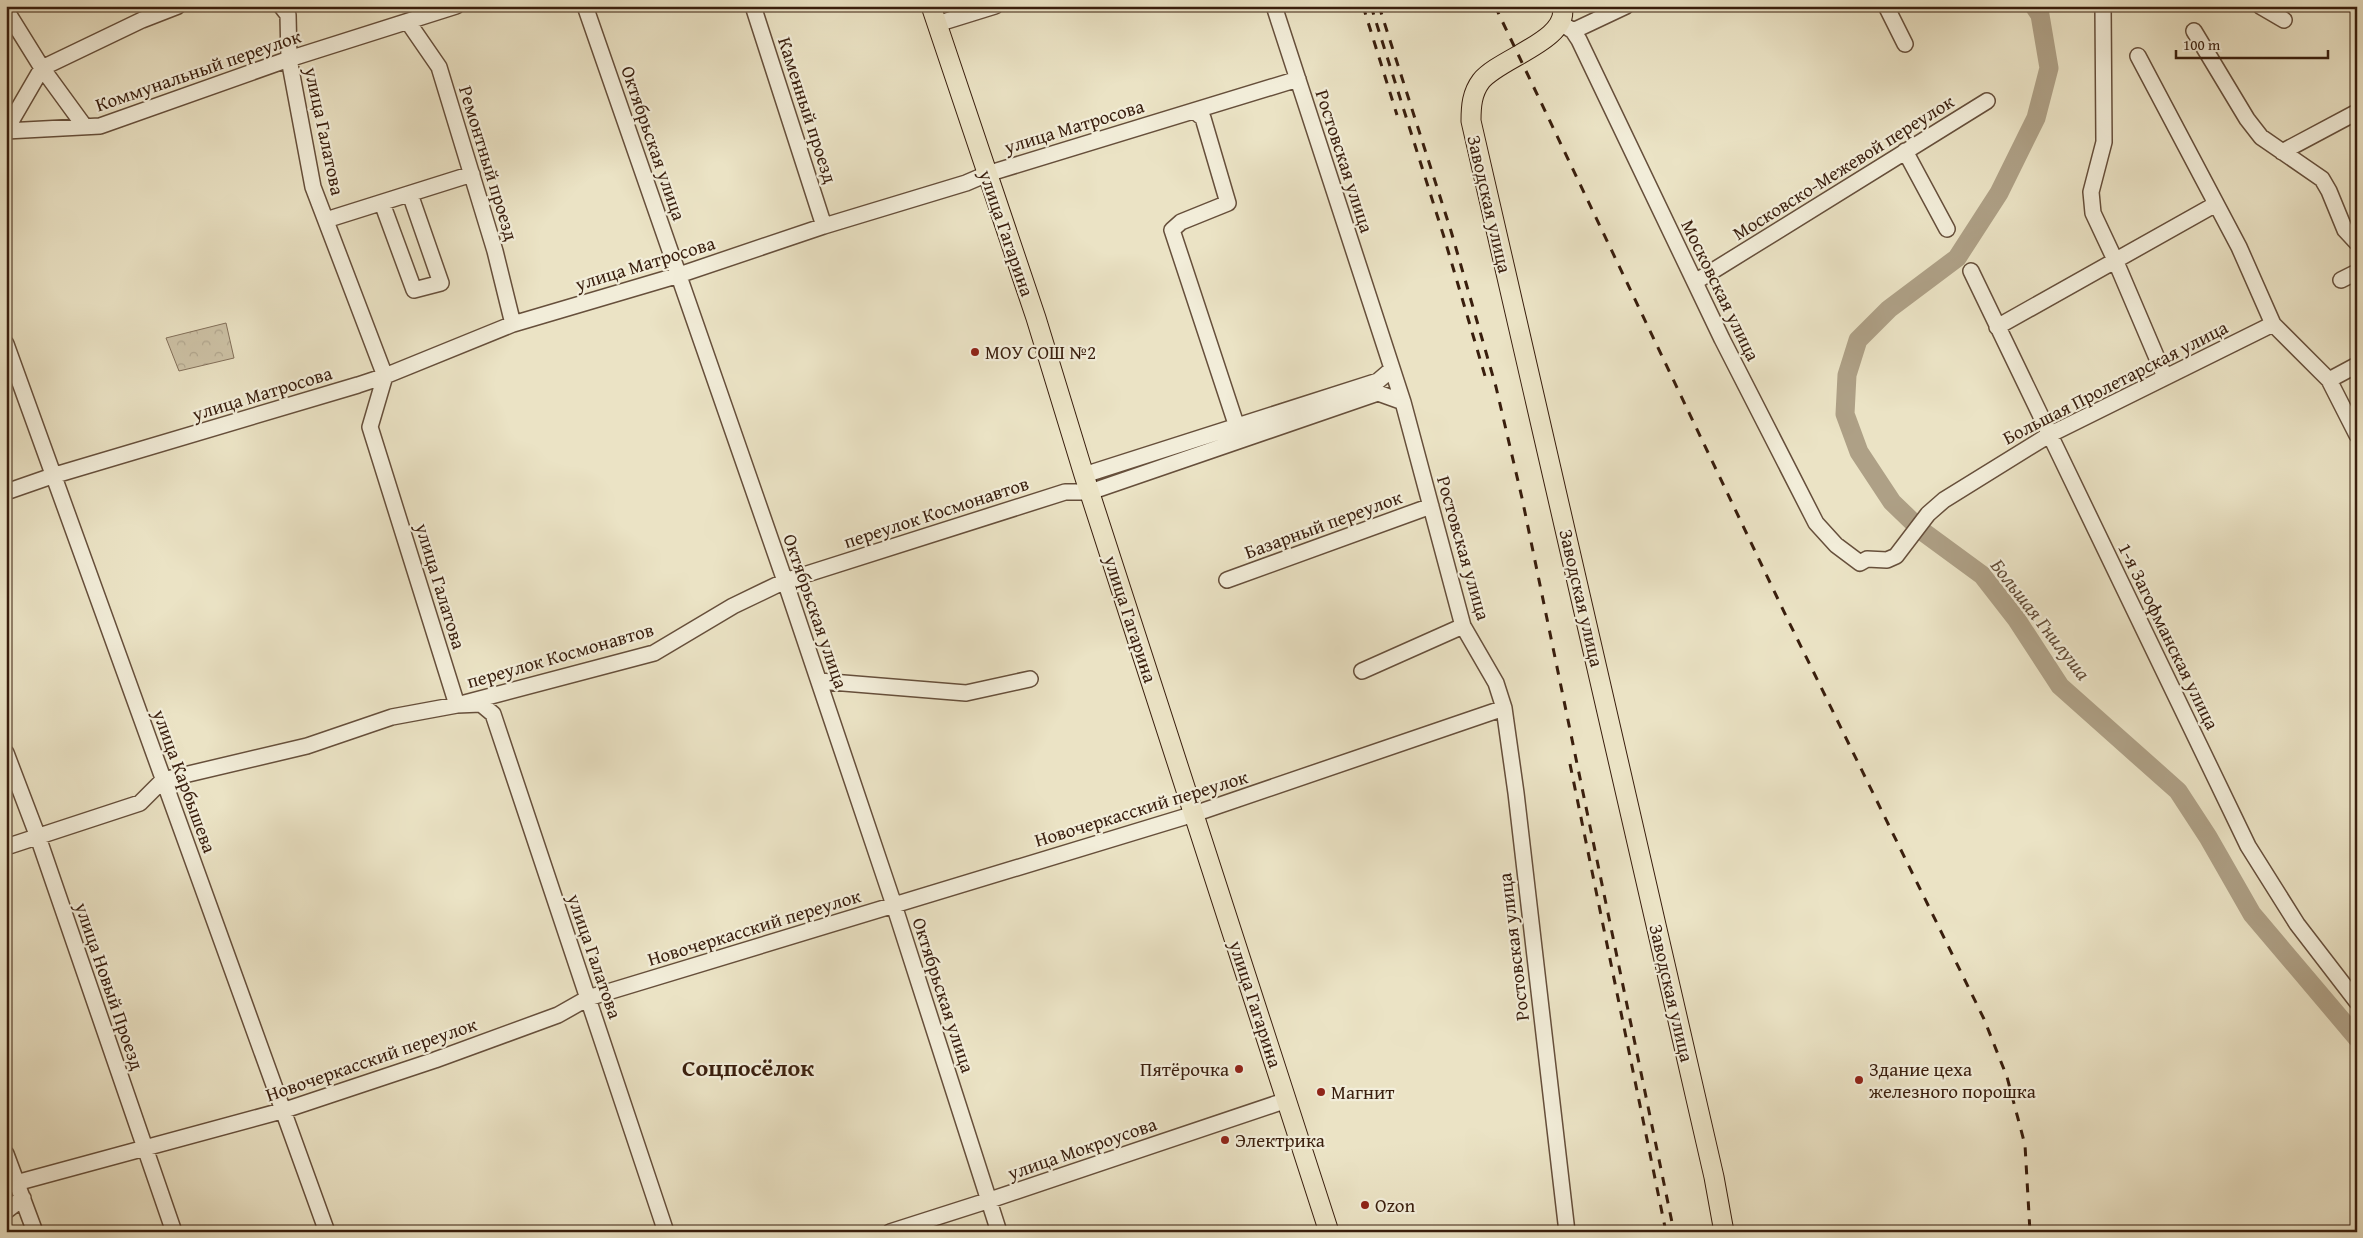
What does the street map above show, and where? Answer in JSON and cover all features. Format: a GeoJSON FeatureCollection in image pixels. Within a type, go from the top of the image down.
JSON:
{"type":"FeatureCollection","features":[{"type":"Feature","properties":{"kind":"main road","name":"улица Гагарина"},"geometry":{"type":"LineString","coordinates":[[934,15],[1036,318],[1087,483],[1329,1232]]}},
{"type":"Feature","properties":{"kind":"main road","name":"Заводская улица"},"geometry":{"type":"LineString","coordinates":[[1565,20],[1543,40],[1497,66],[1481,82],[1473,98],[1471,108],[1473,136],[1554,479],[1712,1168],[1724,1232]]}},
{"type":"Feature","properties":{"kind":"street"},"geometry":{"type":"LineString","coordinates":[[42,68],[142,20],[178,6]]}},
{"type":"Feature","properties":{"kind":"street","name":"улица Галатова"},"geometry":{"type":"LineString","coordinates":[[281,6],[288,16],[289,59],[313,187],[385,376],[370,426],[457,705],[481,704],[493,714],[666,1232]]}},
{"type":"Feature","properties":{"kind":"street","name":"Коммунальный переулок"},"geometry":{"type":"LineString","coordinates":[[6,130],[100,126],[289,59],[456,6]]}},
{"type":"Feature","properties":{"kind":"street","name":"Октябрьская улица"},"geometry":{"type":"LineString","coordinates":[[585,6],[819,681],[894,905],[999,1232]]}},
{"type":"Feature","properties":{"kind":"street","name":"Каменный проезд"},"geometry":{"type":"LineString","coordinates":[[753,6],[824,226]]}},
{"type":"Feature","properties":{"kind":"street"},"geometry":{"type":"LineString","coordinates":[[934,15],[995,6]]}},
{"type":"Feature","properties":{"kind":"street","name":"Ростовская улица"},"geometry":{"type":"LineString","coordinates":[[1274,6],[1403,402],[1463,626],[1496,683],[1504,708],[1516,793],[1567,1232]]}},
{"type":"Feature","properties":{"kind":"street"},"geometry":{"type":"LineString","coordinates":[[1565,20],[1626,6]]}},
{"type":"Feature","properties":{"kind":"street"},"geometry":{"type":"LineString","coordinates":[[1886,6],[1905,44]]}},
{"type":"Feature","properties":{"kind":"street"},"geometry":{"type":"LineString","coordinates":[[2103,6],[2104,142],[2091,192],[2093,213],[2165,377]]}},
{"type":"Feature","properties":{"kind":"street"},"geometry":{"type":"LineString","coordinates":[[2260,6],[2284,20]]}},
{"type":"Feature","properties":{"kind":"street"},"geometry":{"type":"LineString","coordinates":[[6,10],[42,68],[85,128]]}},
{"type":"Feature","properties":{"kind":"street","name":"Московская улица"},"geometry":{"type":"LineString","coordinates":[[1565,20],[1816,523],[1836,545],[1860,564]]}},
{"type":"Feature","properties":{"kind":"street","name":"Ремонтный проезд"},"geometry":{"type":"LineString","coordinates":[[408,22],[439,67],[495,251],[513,324]]}},
{"type":"Feature","properties":{"kind":"street"},"geometry":{"type":"LineString","coordinates":[[2194,31],[2247,119],[2261,137],[2322,178],[2345,230],[2357,244]]}},
{"type":"Feature","properties":{"kind":"street"},"geometry":{"type":"LineString","coordinates":[[2138,56],[2239,247],[2273,324],[2329,380],[2357,435]]}},
{"type":"Feature","properties":{"kind":"street","name":"Коммунальный переулок"},"geometry":{"type":"LineString","coordinates":[[6,130],[42,68]]}},
{"type":"Feature","properties":{"kind":"street","name":"улица Матросова"},"geometry":{"type":"LineString","coordinates":[[6,492],[52,476],[385,376],[513,324],[679,275],[824,226],[966,183],[987,174],[1298,79]]}},
{"type":"Feature","properties":{"kind":"street","name":"Московско-Межевой переулок"},"geometry":{"type":"LineString","coordinates":[[1695,282],[1987,101]]}},
{"type":"Feature","properties":{"kind":"street"},"geometry":{"type":"LineString","coordinates":[[1194,111],[1203,118],[1228,203],[1181,222],[1172,230],[1237,427]]}},
{"type":"Feature","properties":{"kind":"street"},"geometry":{"type":"LineString","coordinates":[[2282,152],[2357,112]]}},
{"type":"Feature","properties":{"kind":"street"},"geometry":{"type":"LineString","coordinates":[[1906,152],[1947,229]]}},
{"type":"Feature","properties":{"kind":"street"},"geometry":{"type":"LineString","coordinates":[[326,220],[472,174]]}},
{"type":"Feature","properties":{"kind":"street"},"geometry":{"type":"LineString","coordinates":[[382,203],[414,290],[441,282],[410,194]]}},
{"type":"Feature","properties":{"kind":"street"},"geometry":{"type":"LineString","coordinates":[[1998,327],[2216,204]]}},
{"type":"Feature","properties":{"kind":"street","name":"1-я Загофманская улица"},"geometry":{"type":"LineString","coordinates":[[1971,271],[2248,846],[2297,924],[2357,1002]]}},
{"type":"Feature","properties":{"kind":"street"},"geometry":{"type":"LineString","coordinates":[[2342,280],[2357,272]]}},
{"type":"Feature","properties":{"kind":"street","name":"Большая Пролетарская улица"},"geometry":{"type":"LineString","coordinates":[[1860,564],[1867,560],[1887,560],[1896,556],[1922,522],[1944,500],[2049,435],[2273,324]]}},
{"type":"Feature","properties":{"kind":"street","name":"улица Карбышева"},"geometry":{"type":"LineString","coordinates":[[6,344],[52,476],[328,1232]]}},
{"type":"Feature","properties":{"kind":"street"},"geometry":{"type":"LineString","coordinates":[[2329,380],[2357,365]]}},
{"type":"Feature","properties":{"kind":"street"},"geometry":{"type":"LineString","coordinates":[[1087,483],[1237,427],[1378,381],[1392,369]]}},
{"type":"Feature","properties":{"kind":"street","name":"переулок Космонавтов"},"geometry":{"type":"LineString","coordinates":[[163,780],[307,746],[392,717],[457,705],[654,652],[733,606],[785,581],[1065,492],[1087,483],[1378,393],[1403,402]]}},
{"type":"Feature","properties":{"kind":"street","name":"Базарный переулок"},"geometry":{"type":"LineString","coordinates":[[1227,580],[1431,506]]}},
{"type":"Feature","properties":{"kind":"street"},"geometry":{"type":"LineString","coordinates":[[1362,671],[1463,626]]}},
{"type":"Feature","properties":{"kind":"street"},"geometry":{"type":"LineString","coordinates":[[819,681],[966,693],[1030,679]]}},
{"type":"Feature","properties":{"kind":"street","name":"Новочеркасский переулок"},"geometry":{"type":"LineString","coordinates":[[16,1183],[284,1110],[435,1060],[558,1015],[588,998],[1194,814],[1504,708]]}},
{"type":"Feature","properties":{"kind":"street","name":"улица Новый Проезд"},"geometry":{"type":"LineString","coordinates":[[6,753],[38,837],[174,1232]]}},
{"type":"Feature","properties":{"kind":"street"},"geometry":{"type":"LineString","coordinates":[[6,847],[140,803],[163,780]]}},
{"type":"Feature","properties":{"kind":"street","name":"улица Мокроусова"},"geometry":{"type":"LineString","coordinates":[[890,1232],[1287,1100]]}},
{"type":"Feature","properties":{"kind":"street"},"geometry":{"type":"LineString","coordinates":[[6,1154],[34,1232]]}},
{"type":"Feature","properties":{"kind":"street"},"geometry":{"type":"LineString","coordinates":[[6,1211],[22,1198]]}},
{"type":"Feature","properties":{"kind":"green space"},"geometry":{"type":"Polygon","coordinates":[[[226,323],[234,358],[179,371],[166,338],[226,323]]]}},
{"type":"Feature","properties":{"kind":"waterway","name":"Большая Гнилуша"},"geometry":{"type":"LineString","coordinates":[[2034,6],[2040,15],[2049,68],[2036,118],[1999,193],[1957,258],[1889,309],[1858,340],[1847,375],[1845,414],[1859,452],[1892,502],[1922,531],[1982,575],[2017,620],[2060,686],[2178,791],[2208,837],[2252,914],[2357,1038]]}},
{"type":"Feature","properties":{"kind":"railway"},"geometry":{"type":"LineString","coordinates":[[1363,6],[1397,115]]}},
{"type":"Feature","properties":{"kind":"railway"},"geometry":{"type":"LineString","coordinates":[[1371,6],[1444,237],[1485,376]]}},
{"type":"Feature","properties":{"kind":"railway"},"geometry":{"type":"LineString","coordinates":[[1379,6],[1451,231],[1496,387],[1522,498],[1674,1232]]}},
{"type":"Feature","properties":{"kind":"railway"},"geometry":{"type":"LineString","coordinates":[[1495,6],[1786,616],[1984,1019],[2007,1077],[2025,1145],[2030,1232]]}},
{"type":"Feature","properties":{"kind":"railway"},"geometry":{"type":"LineString","coordinates":[[1570,764],[1666,1232]]}},
{"type":"Feature","properties":{"kind":"place","name":"МОУ СОШ №2"},"geometry":{"type":"Point","coordinates":[975,352]}},
{"type":"Feature","properties":{"kind":"place","name":"Пятёрочка"},"geometry":{"type":"Point","coordinates":[1239,1069]}},
{"type":"Feature","properties":{"kind":"place","name":"Здание цеха железного порошка"},"geometry":{"type":"Point","coordinates":[1859,1080]}},
{"type":"Feature","properties":{"kind":"place","name":"Магнит"},"geometry":{"type":"Point","coordinates":[1321,1092]}},
{"type":"Feature","properties":{"kind":"place","name":"Электрика"},"geometry":{"type":"Point","coordinates":[1225,1140]}},
{"type":"Feature","properties":{"kind":"place","name":"Ozon"},"geometry":{"type":"Point","coordinates":[1365,1205]}},
{"type":"Feature","properties":{"kind":"district","name":"Соцпосёлок"},"geometry":{"type":"Point","coordinates":[748,1067]}}]}
